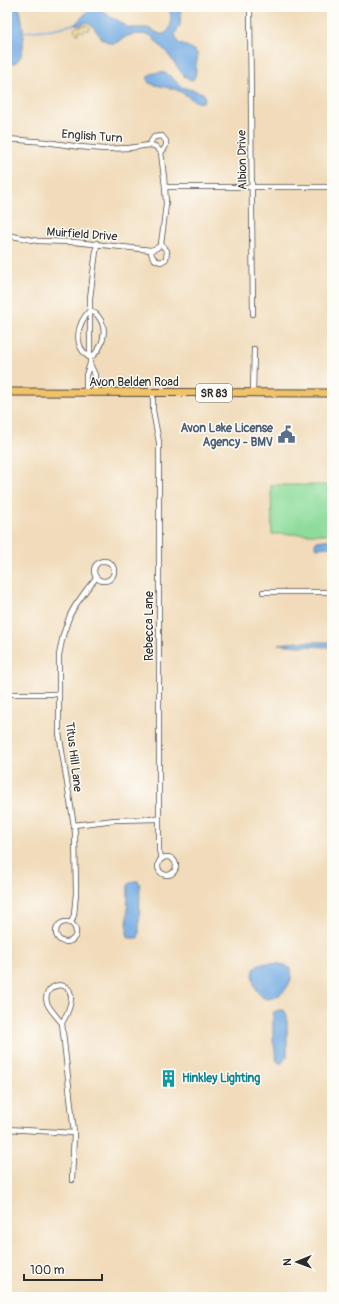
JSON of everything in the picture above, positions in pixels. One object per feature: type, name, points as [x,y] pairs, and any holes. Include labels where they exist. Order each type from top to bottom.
[{"type":"main road","name":"Avon Belden Road","points":[[7,392],[332,393]]},
{"type":"street","name":"Albion Drive","points":[[250,7],[254,314]]},
{"type":"street","name":"English Turn","points":[[7,139],[105,149],[149,145],[154,137],[162,136],[167,145],[161,152]]},
{"type":"street","points":[[149,145],[155,146],[161,152],[166,204],[161,244],[167,251],[168,255],[164,261],[161,262],[155,260],[151,254],[151,250]]},
{"type":"street","points":[[165,187],[332,187]]},
{"type":"street","name":"Muirfield Drive","points":[[7,235],[38,241],[98,243],[151,250],[161,244]]},
{"type":"street","points":[[86,392],[86,374],[90,364],[90,298],[98,243]]},
{"type":"street","points":[[90,310],[98,316],[104,333],[102,345],[97,354],[90,358]]},
{"type":"street","points":[[90,310],[84,316],[78,334],[80,346],[84,353],[90,358]]},
{"type":"street","points":[[253,393],[254,349]]},
{"type":"street","points":[[90,364],[95,375],[95,392]]},
{"type":"street","name":"Rebecca Lane","points":[[153,393],[153,411],[159,442],[159,851],[162,859]]},
{"type":"street","name":"Titus Hill Lane","points":[[105,560],[111,563],[114,570],[109,579],[103,581],[96,578],[94,571],[98,562],[105,560]]},
{"type":"street","name":"Titus Hill Lane","points":[[71,923],[74,915],[76,893],[74,825],[60,744],[59,655],[66,625],[75,606],[86,589],[96,578]]},
{"type":"street","points":[[263,592],[332,592]]},
{"type":"street","points":[[7,694],[59,694]]},
{"type":"street","points":[[74,825],[115,820],[159,819]]},
{"type":"street","name":"Titus Hill Lane","points":[[64,922],[71,923],[76,929],[75,936],[70,941],[61,941],[56,935],[57,928],[64,922]]},
{"type":"street","points":[[62,1023],[51,1010],[47,996],[49,991],[54,986],[59,985],[69,989],[72,994],[70,1007],[62,1023],[74,1133],[72,1180]]},
{"type":"street","points":[[7,1129],[74,1133]]},
{"type":"green space","points":[[271,485],[329,485],[329,534],[272,534]]},
{"type":"sand","points":[[87,25],[90,27],[88,31],[85,29],[84,32],[79,30],[77,34],[74,29],[76,27]]},
{"type":"water","points":[[7,7],[19,7],[24,36],[20,58],[15,63],[7,65]]},
{"type":"water","points":[[169,7],[181,7],[180,25],[175,34],[178,43],[196,52],[198,58],[195,75],[191,80],[184,76],[167,53],[150,35],[131,35],[115,43],[110,43],[102,39],[93,26],[87,22],[80,25],[75,24],[93,8],[103,11],[129,28],[148,28],[160,34],[164,34],[171,26]]},
{"type":"water","points":[[161,72],[169,75],[182,87],[203,93],[205,98],[203,102],[195,101],[175,89],[149,83],[148,78],[150,74]]},
{"type":"water","points":[[332,539],[332,547],[317,548],[315,546],[317,541]]},
{"type":"water","points":[[298,642],[332,642],[332,647],[278,644]]},
{"type":"water","points":[[138,881],[140,885],[139,934],[138,938],[129,938],[127,934],[128,885]]},
{"type":"water","points":[[259,964],[280,964],[291,969],[290,980],[285,990],[272,998],[266,999],[262,997],[256,988],[253,977],[255,967]]},
{"type":"water","points":[[279,1010],[284,1010],[287,1015],[287,1057],[284,1058],[282,1063],[277,1061],[273,1040],[273,1014]]},
{"type":"waterway","points":[[23,32],[53,29],[75,24]]},
{"type":"place","name":"Avon Lake License Agency - BMV","points":[[286,435]]},
{"type":"place","name":"Hinkley Lighting","points":[[169,1078]]}]
